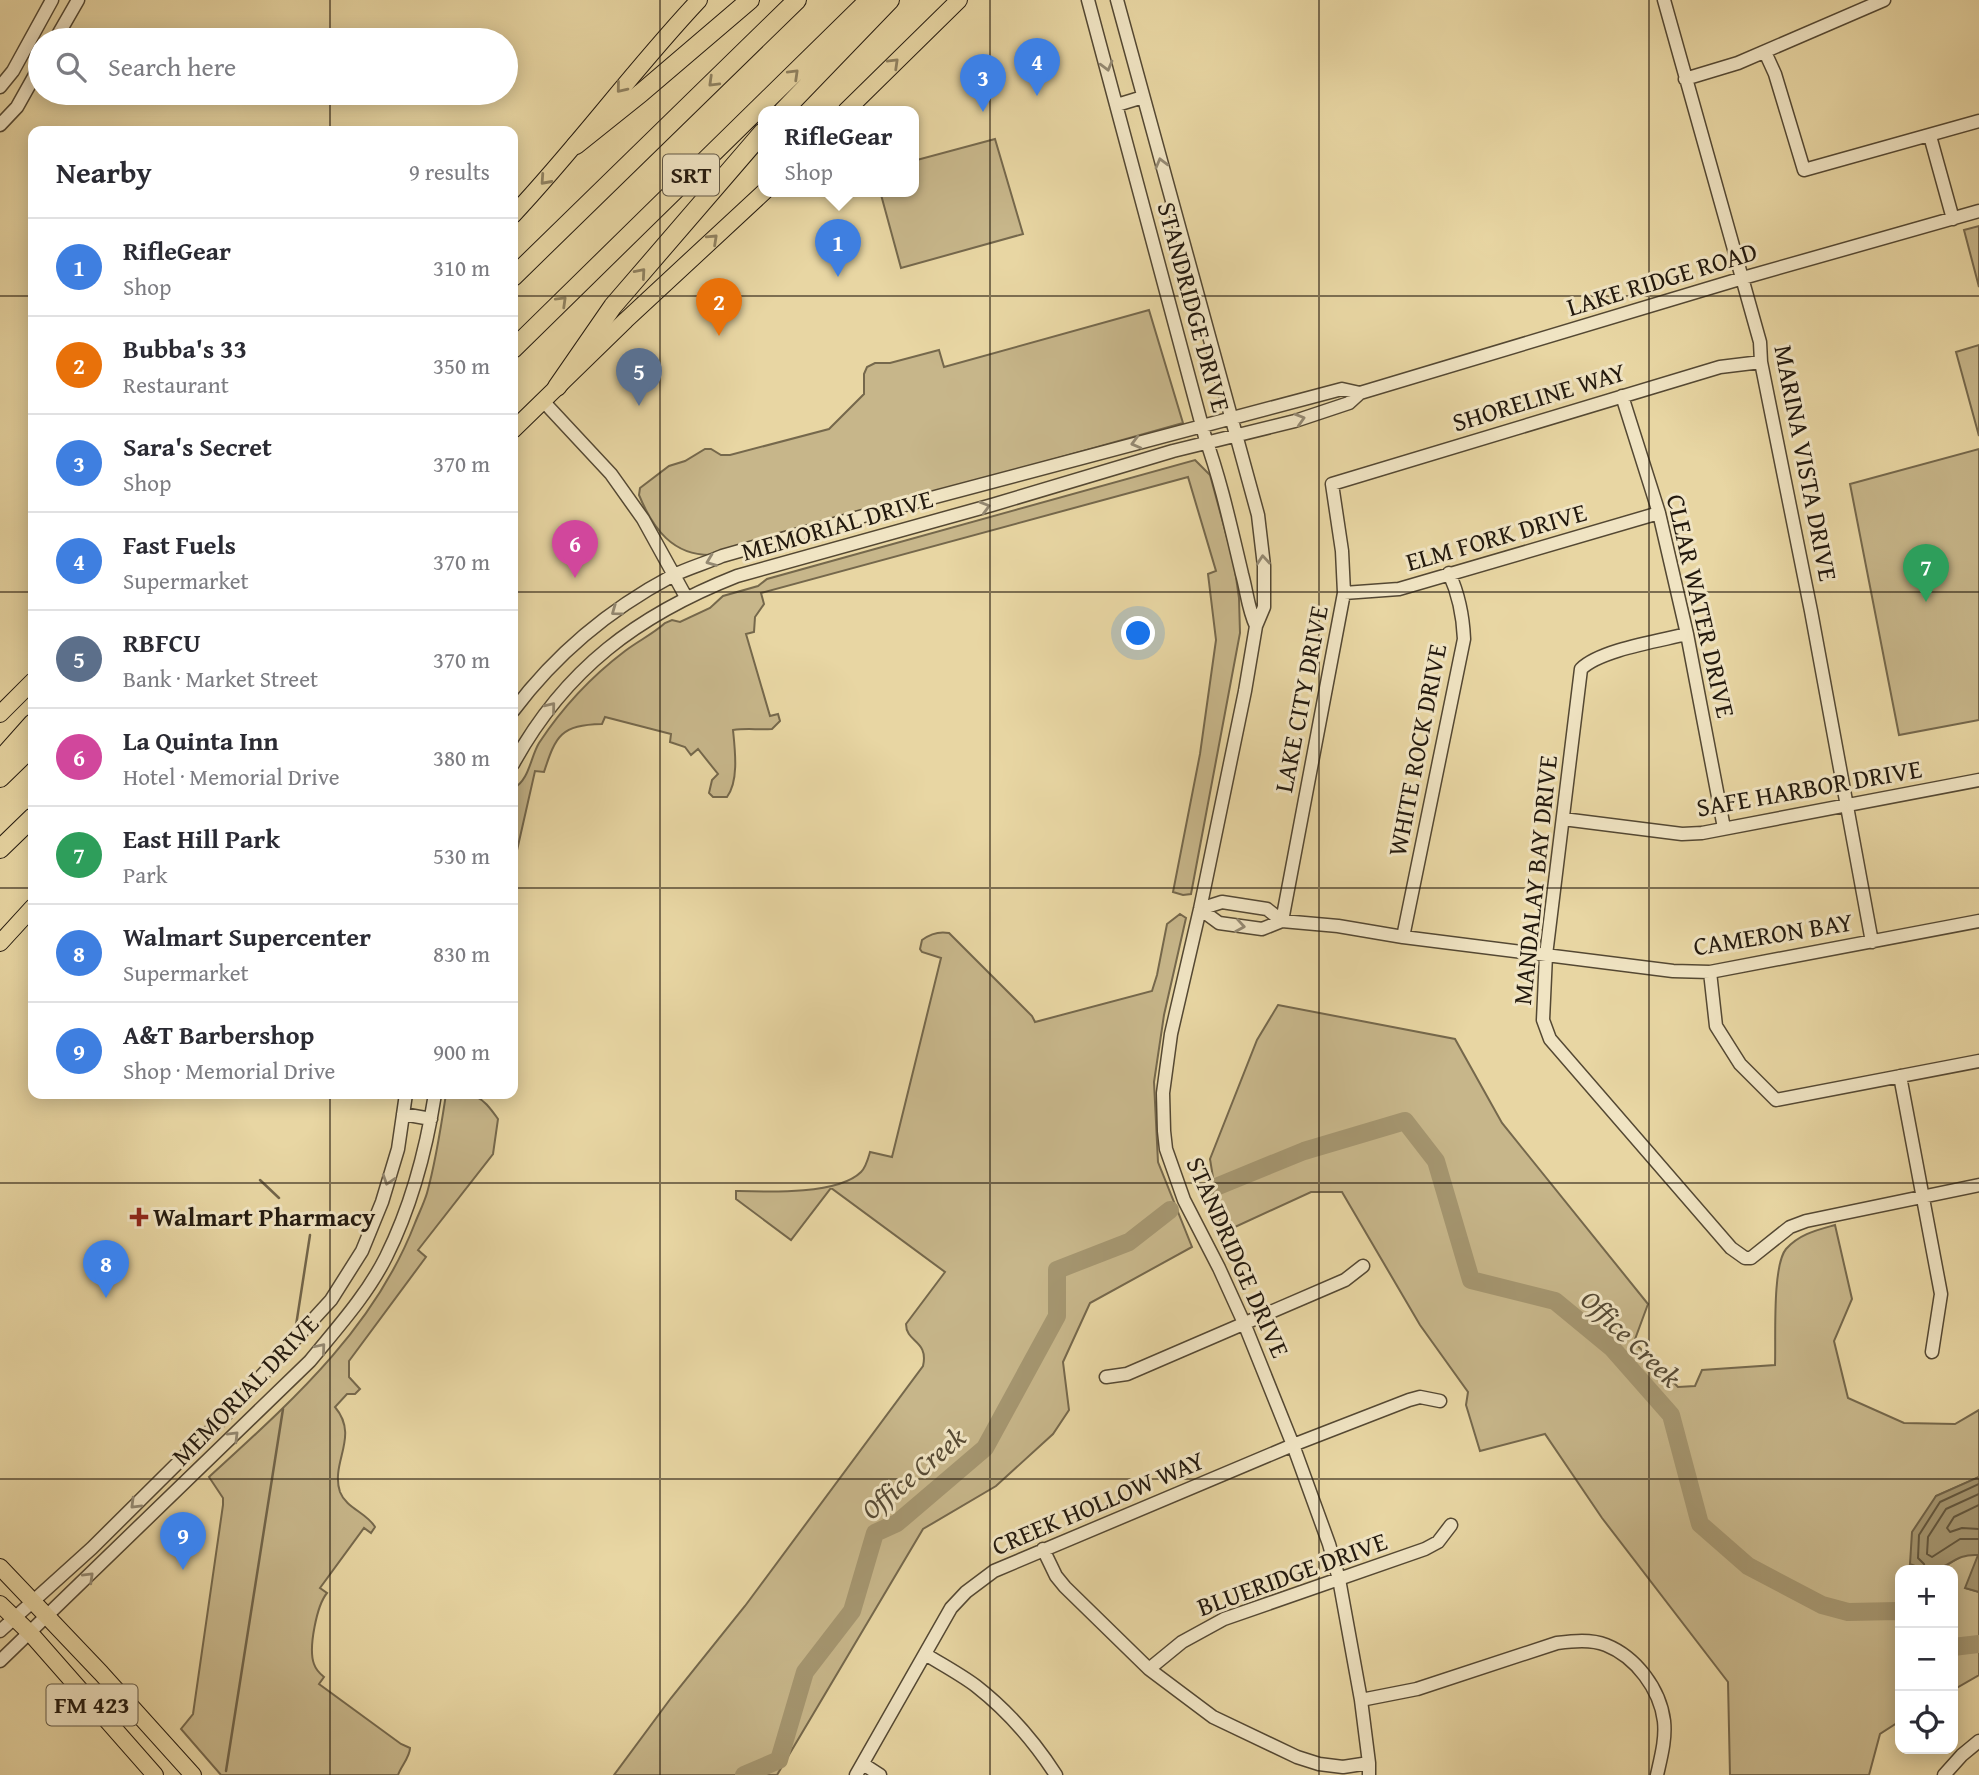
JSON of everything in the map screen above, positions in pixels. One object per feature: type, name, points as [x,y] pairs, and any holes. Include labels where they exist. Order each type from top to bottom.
[{"type":"highway","points":[[576,145],[751,0]]},
{"type":"highway","name":"SRT","points":[[518,272],[797,0]]},
{"type":"highway","name":"SRT","points":[[761,106],[869,0]]},
{"type":"highway","points":[[788,106],[890,0]]},
{"type":"highway","name":"SRT","points":[[518,344],[758,109]]},
{"type":"highway","points":[[557,387],[613,306],[758,138]]},
{"type":"highway","points":[[0,760],[28,729]]},
{"type":"highway","points":[[0,778],[28,751]]},
{"type":"highway","points":[[0,849],[28,822]]},
{"type":"highway","points":[[0,856],[28,836]]},
{"type":"main road","points":[[518,209],[699,0]]},
{"type":"main road","points":[[851,106],[959,0]]},
{"type":"main road","points":[[518,425],[759,197]]},
{"type":"main road","points":[[0,715],[28,686]]},
{"type":"main road","points":[[0,943],[28,912]]},
{"type":"main road","name":"FM 423","points":[[0,1567],[49,1616],[193,1775]]},
{"type":"main road","name":"FM 423","points":[[0,1604],[31,1634],[155,1775]]},
{"type":"street","points":[[37,28],[52,0]]},
{"type":"street","points":[[62,28],[78,0]]},
{"type":"street","name":"STANDRIDGE DRIVE","points":[[1088,0],[1241,569],[1249,613],[1256,626]]},
{"type":"street","name":"STANDRIDGE DRIVE","points":[[1117,0],[1258,515],[1264,566],[1264,607],[1256,626],[1200,909],[1171,1034],[1163,1093],[1164,1130],[1169,1158],[1184,1200],[1244,1323],[1318,1512],[1339,1579],[1361,1700],[1369,1769]]},
{"type":"street","name":"MARINA VISTA DRIVE","points":[[1664,0],[1760,342],[1872,942]]},
{"type":"street","points":[[1685,79],[1738,64],[1884,0]]},
{"type":"street","points":[[0,87],[13,71],[28,44]]},
{"type":"street","points":[[1765,52],[1775,74],[1804,170],[1979,121]]},
{"type":"street","points":[[0,125],[17,107],[28,87]]},
{"type":"street","points":[[1117,105],[1143,97]]},
{"type":"street","points":[[1930,136],[1953,219]]},
{"type":"street","name":"LAKE RIDGE ROAD","points":[[1237,435],[1295,421],[1349,403],[1360,393],[1743,278],[1979,211]]},
{"type":"street","name":"SHORELINE WAY","points":[[1332,485],[1720,367],[1762,362]]},
{"type":"street","name":"LAKE RIDGE ROAD","points":[[1232,418],[1342,389],[1360,393]]},
{"type":"street","name":"CLEAR WATER DRIVE","points":[[1622,396],[1658,513],[1687,635],[1724,828]]},
{"type":"street","points":[[543,401],[611,474],[643,519],[685,597]]},
{"type":"street","name":"MEMORIAL DRIVE","points":[[518,705],[544,673],[586,633],[629,602],[674,575],[722,556],[852,519],[1232,418]]},
{"type":"street","name":"MEMORIAL DRIVE","points":[[518,756],[538,722],[584,669],[612,643],[685,597],[737,576],[1237,435]]},
{"type":"street","name":"LAKE CITY DRIVE","points":[[1282,922],[1344,593],[1342,551],[1332,485]]},
{"type":"street","name":"ELM FORK DRIVE","points":[[1344,593],[1399,589],[1658,513]]},
{"type":"street","name":"WHITE ROCK DRIVE","points":[[1403,937],[1464,639],[1463,618],[1449,573]]},
{"type":"street","name":"MANDALAY BAY DRIVE","points":[[1687,635],[1590,660],[1581,670],[1546,954],[1543,1020],[1550,1039],[1731,1248],[1745,1258],[1751,1258],[1790,1227],[1806,1221],[1922,1195]]},
{"type":"street","name":"SAFE HARBOR DRIVE","points":[[1563,819],[1682,834],[1702,834],[1979,780]]},
{"type":"street","name":"CAMERON BAY","points":[[1200,909],[1222,902],[1267,909],[1282,922]]},
{"type":"street","name":"CAMERON BAY","points":[[1200,909],[1219,923],[1262,929],[1282,922],[1338,926],[1403,937],[1673,971],[1710,972],[1979,921]]},
{"type":"street","points":[[1710,972],[1716,1026],[1740,1064],[1776,1100],[1979,1061]]},
{"type":"street","points":[[1900,1076],[1941,1294],[1932,1352]]},
{"type":"street","name":"MEMORIAL DRIVE","points":[[0,1631],[92,1548],[223,1418],[331,1300],[362,1251],[382,1202],[398,1149],[405,1099]]},
{"type":"street","name":"MEMORIAL DRIVE","points":[[0,1661],[31,1634],[310,1361],[350,1313],[385,1259],[408,1206],[425,1152],[434,1099]]},
{"type":"street","points":[[403,1114],[431,1119]]},
{"type":"street","points":[[1922,1195],[1979,1185]]},
{"type":"street","points":[[1106,1377],[1127,1374],[1345,1280],[1363,1266]]},
{"type":"street","name":"CREEK HOLLOW WAY","points":[[860,1769],[951,1608],[965,1592],[994,1571],[1293,1445],[1409,1400],[1420,1397],[1440,1401]]},
{"type":"street","points":[[179,1461],[194,1475]]},
{"type":"street","name":"BLUERIDGE DRIVE","points":[[1149,1670],[1164,1655],[1203,1629],[1425,1549],[1438,1542],[1451,1525]]},
{"type":"street","points":[[1043,1549],[1056,1576],[1065,1587],[1149,1670],[1213,1717],[1297,1757],[1343,1767],[1369,1769]]},
{"type":"street","points":[[1361,1700],[1417,1689],[1557,1643],[1578,1640],[1606,1645],[1628,1659],[1654,1687],[1665,1722],[1657,1775]]},
{"type":"street","points":[[925,1654],[974,1684],[992,1699],[1017,1724],[1056,1775]]},
{"type":"street","points":[[1944,1775],[1979,1741]]},
{"type":"street","points":[[860,1769],[880,1775]]},
{"type":"shaded area","points":[[995,139],[1023,234],[901,268],[882,197],[919,197],[919,159]]},
{"type":"shaded area","points":[[1979,226],[1979,287],[1964,230]]},
{"type":"shaded area","points":[[1149,310],[1183,423],[712,555],[686,551],[666,538],[651,519],[639,495],[640,488],[669,466],[685,461],[705,449],[711,449],[721,455],[730,455],[829,429],[864,394],[864,374],[867,367],[875,363],[890,363],[939,350],[944,367]]},
{"type":"shaded area","points":[[1979,345],[1979,436],[1956,352]]},
{"type":"shaded area","points":[[1979,449],[1979,720],[1899,735],[1850,484]]},
{"type":"shaded area","points":[[1195,460],[1210,475],[1234,563],[1240,633],[1191,894],[1173,892],[1200,754],[1216,640],[1208,574],[1216,571],[1188,477],[761,593],[764,604],[755,617],[754,632],[746,634],[770,716],[778,714],[780,721],[772,729],[733,730],[735,774],[727,797],[713,797],[709,793],[712,780],[718,774],[698,749],[691,755],[685,747],[670,742],[671,734],[605,717],[602,724],[577,727],[562,734],[552,749],[544,772],[535,771],[518,846],[518,786],[539,743],[589,682],[625,651],[665,623],[672,620],[680,622],[710,608],[723,596],[758,586],[767,579]]},
{"type":"shaded area","points":[[1180,914],[1186,918],[1164,1015],[1154,1082],[1158,1162],[1192,1247],[1090,1303],[1063,1362],[1069,1410],[1053,1434],[996,1486],[923,1529],[777,1775],[614,1775],[671,1698],[745,1606],[923,1366],[923,1351],[910,1335],[906,1324],[945,1272],[831,1188],[791,1240],[736,1199],[736,1191],[802,1190],[836,1185],[861,1172],[870,1152],[892,1157],[941,958],[922,952],[920,949],[925,938],[938,933],[949,933],[1035,1022],[1152,991],[1167,924]]},
{"type":"shaded area","points":[[1278,1005],[1455,1039],[1502,1123],[1648,1304],[1634,1342],[1678,1387],[1695,1386],[1702,1370],[1775,1365],[1777,1287],[1782,1258],[1786,1249],[1797,1240],[1809,1233],[1835,1225],[1852,1299],[1834,1341],[1848,1398],[1904,1423],[1955,1424],[1979,1410],[1979,1477],[1936,1496],[1910,1564],[1912,1565],[1895,1565],[1895,1724],[1880,1734],[1869,1775],[1730,1775],[1728,1682],[1602,1518],[1545,1434],[1480,1451],[1466,1405],[1468,1392],[1420,1325],[1342,1192],[1311,1192],[1222,1233],[1210,1159],[1257,1040]]},
{"type":"shaded area","points":[[445,1099],[482,1100],[498,1119],[493,1154],[418,1250],[426,1257],[349,1361],[349,1377],[360,1389],[355,1394],[347,1394],[335,1407],[345,1429],[338,1481],[343,1498],[375,1527],[371,1533],[364,1528],[320,1588],[327,1593],[317,1617],[312,1648],[315,1666],[324,1677],[319,1684],[410,1748],[409,1755],[398,1775],[221,1775],[181,1729],[193,1714],[223,1505],[223,1498],[209,1477],[300,1391],[354,1330],[398,1261],[426,1197]]},
{"type":"shaded area","points":[[1965,1554],[1979,1555],[1966,1588],[1979,1592],[1979,1675],[1958,1687],[1958,1565],[1947,1565]]},
{"type":"water","points":[[1979,1477],[1979,1592],[1965,1588],[1978,1555],[1959,1558],[1946,1565],[1910,1564],[1912,1532],[1936,1496]]},
{"type":"waterway","name":"Office Creek","points":[[1211,1189],[1304,1151],[1405,1121],[1436,1161],[1471,1280],[1555,1301],[1612,1348],[1671,1415],[1700,1524],[1748,1566],[1822,1605],[1848,1612],[1895,1611]]},
{"type":"waterway","points":[[260,1180],[279,1198]]},
{"type":"waterway","name":"Office Creek","points":[[744,1775],[779,1760],[805,1672],[852,1611],[875,1533],[897,1523],[985,1448],[1057,1316],[1057,1270],[1129,1242],[1170,1210]]},
{"type":"waterway","points":[[295,1332],[310,1235]]},
{"type":"waterway","points":[[226,1771],[283,1409]]},
{"type":"waterway","name":"Office Creek","points":[[1958,1646],[1979,1644]]},
{"type":"place","name":"Fast Fuels","points":[[1037,96]]},
{"type":"place","name":"Sara's Secret","points":[[983,112]]},
{"type":"place","name":"RifleGear","points":[[838,277]]},
{"type":"place","name":"Bubba's 33","points":[[719,336]]},
{"type":"place","name":"RBFCU","points":[[639,406]]},
{"type":"place","name":"La Quinta Inn","points":[[575,578]]},
{"type":"place","name":"East Hill Park","points":[[1926,602]]},
{"type":"place","name":"Walmart Pharmacy","points":[[139,1217]]},
{"type":"place","name":"Walmart Supercenter","points":[[106,1298]]},
{"type":"place","name":"A&T Barbershop","points":[[183,1570]]}]
